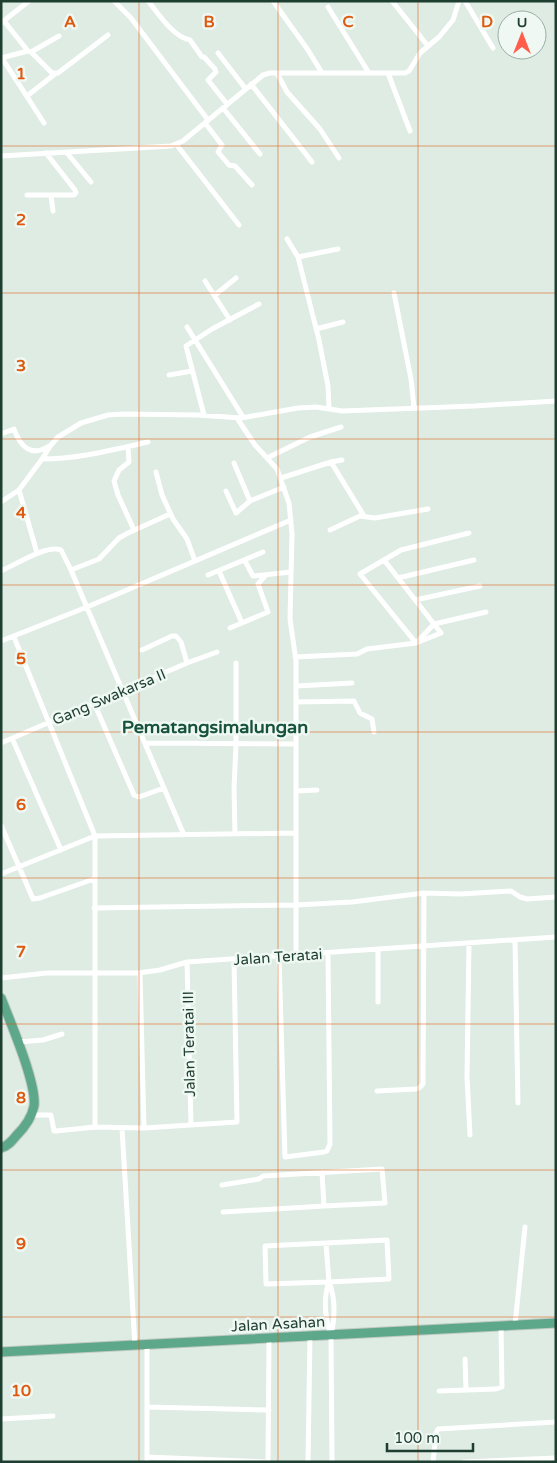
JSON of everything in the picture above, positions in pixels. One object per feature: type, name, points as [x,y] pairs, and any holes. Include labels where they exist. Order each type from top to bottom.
[{"type":"main road","points":[[1,998],[17,1042],[34,1100],[31,1115],[21,1132],[6,1147],[1,1148]]},
{"type":"main road","name":"Jalan Asahan","points":[[1,1352],[556,1323]]},
{"type":"street","points":[[29,1],[3,22],[55,74]]},
{"type":"street","points":[[114,1],[131,18],[206,121],[222,145],[218,152],[252,186]]},
{"type":"street","points":[[148,1],[175,32],[190,40],[202,57],[215,69],[216,72],[208,80],[260,154]]},
{"type":"street","points":[[273,1],[322,73]]},
{"type":"street","points":[[392,1],[428,46]]},
{"type":"street","points":[[1,156],[162,148],[176,144],[183,141],[263,75],[277,73],[406,74],[420,53],[439,37],[452,20],[459,1]]},
{"type":"street","points":[[465,1],[493,48]]},
{"type":"street","points":[[328,7],[369,73]]},
{"type":"street","points":[[27,96],[55,74],[63,71],[108,35]]},
{"type":"street","points":[[44,123],[1,58],[30,51],[58,36]]},
{"type":"street","points":[[218,53],[245,88]]},
{"type":"street","points":[[277,73],[287,92],[320,129],[339,158]]},
{"type":"street","points":[[388,74],[410,131]]},
{"type":"street","points":[[251,84],[312,162]]},
{"type":"street","points":[[176,144],[240,225]]},
{"type":"street","points":[[67,152],[91,182]]},
{"type":"street","points":[[27,195],[51,196],[74,194],[76,191],[46,154]]},
{"type":"street","points":[[51,196],[53,211]]},
{"type":"street","points":[[287,239],[298,257],[316,329],[326,374],[329,408]]},
{"type":"street","points":[[298,257],[338,249]]},
{"type":"street","points":[[215,295],[236,278]]},
{"type":"street","points":[[206,280],[230,320]]},
{"type":"street","points":[[394,293],[411,378],[414,408]]},
{"type":"street","points":[[204,416],[186,346],[259,304]]},
{"type":"street","points":[[316,329],[343,322]]},
{"type":"street","points":[[187,327],[255,445],[277,469],[289,502],[291,520],[290,619],[295,657],[296,686],[296,956]]},
{"type":"street","points":[[168,375],[192,371]]},
{"type":"street","points":[[1,502],[19,490],[58,437],[81,423],[108,416],[124,414],[240,418],[298,408],[329,408],[342,411],[556,401]]},
{"type":"street","points":[[267,458],[310,437],[341,427]]},
{"type":"street","points":[[1,434],[14,429],[21,444],[26,448],[38,451],[51,445]]},
{"type":"street","points":[[42,459],[63,459],[92,455],[148,442]]},
{"type":"street","points":[[128,447],[129,462],[119,470],[114,481],[134,530]]},
{"type":"street","points":[[281,478],[342,460]]},
{"type":"street","points":[[331,462],[364,516]]},
{"type":"street","points":[[234,464],[250,501]]},
{"type":"street","points":[[156,472],[162,495],[170,514],[187,539],[195,561]]},
{"type":"street","points":[[226,491],[236,513],[250,501],[284,487]]},
{"type":"street","points":[[19,490],[37,554]]},
{"type":"street","points":[[330,530],[356,517],[375,518],[428,508]]},
{"type":"street","points":[[71,570],[99,559],[119,538],[170,514]]},
{"type":"street","points":[[1,641],[87,607],[291,520]]},
{"type":"street","points":[[416,643],[360,574],[401,550],[469,533]]},
{"type":"street","points":[[1,571],[37,554],[58,548],[61,550],[184,835]]},
{"type":"street","points":[[208,576],[263,552]]},
{"type":"street","points":[[295,657],[357,654],[367,649],[416,643],[441,634],[384,560]]},
{"type":"street","points":[[398,578],[474,560]]},
{"type":"street","points":[[245,561],[253,576],[291,572]]},
{"type":"street","points":[[219,571],[242,623]]},
{"type":"street","points":[[230,628],[268,612],[258,584],[265,576]]},
{"type":"street","points":[[415,600],[480,586]]},
{"type":"street","points":[[416,643],[434,624],[486,612]]},
{"type":"street","points":[[142,650],[176,636],[181,642],[188,663]]},
{"type":"street","points":[[14,637],[95,836],[96,1127]]},
{"type":"street","name":"Gang Swakarsa II","points":[[1,742],[217,652]]},
{"type":"street","points":[[235,834],[236,663]]},
{"type":"street","points":[[296,686],[352,683]]},
{"type":"street","points":[[296,702],[353,701],[360,713],[370,717],[374,732]]},
{"type":"street","points":[[94,703],[134,795],[139,796],[164,788]]},
{"type":"street","points":[[12,738],[61,850]]},
{"type":"street","points":[[145,743],[296,744]]},
{"type":"street","points":[[296,791],[317,790]]},
{"type":"street","points":[[1,824],[34,899],[94,879]]},
{"type":"street","points":[[1,874],[95,836],[296,833]]},
{"type":"street","points":[[94,908],[296,905],[352,902],[424,893],[460,894],[511,891],[527,899],[556,897]]},
{"type":"street","points":[[376,1091],[416,1089],[423,1084],[424,893]]},
{"type":"street","name":"Jalan Teratai","points":[[1,978],[47,973],[140,973],[187,962],[556,937]]},
{"type":"street","points":[[515,940],[518,1103]]},
{"type":"street","points":[[469,943],[467,1077],[470,1135]]},
{"type":"street","points":[[378,950],[378,1002]]},
{"type":"street","points":[[279,957],[285,1157],[324,1152],[327,1151],[330,1144],[328,953]]},
{"type":"street","points":[[31,1115],[51,1115],[54,1130],[96,1127],[144,1128],[237,1122],[234,960]]},
{"type":"street","name":"Jalan Teratai III","points":[[187,962],[191,1125]]},
{"type":"street","points":[[140,973],[144,1128]]},
{"type":"street","points":[[17,1042],[43,1040],[62,1034]]},
{"type":"street","points":[[122,1128],[135,1346]]},
{"type":"street","points":[[222,1185],[259,1179],[262,1176],[382,1169],[385,1204],[224,1212]]},
{"type":"street","points":[[322,1172],[324,1206]]},
{"type":"street","points":[[516,1325],[524,1227]]},
{"type":"street","points":[[387,1240],[390,1279],[329,1282],[266,1284],[265,1246],[387,1240]]},
{"type":"street","points":[[326,1244],[329,1282],[326,1292],[326,1320],[332,1335],[332,1462]]},
{"type":"street","points":[[439,1391],[496,1389],[502,1387],[501,1326]]},
{"type":"street","points":[[308,1462],[310,1336]]},
{"type":"street","points":[[147,1345],[147,1459],[267,1462],[269,1338]]},
{"type":"street","points":[[465,1358],[466,1390]]},
{"type":"street","points":[[148,1407],[268,1410]]},
{"type":"street","points":[[1,1419],[53,1416]]},
{"type":"street","points":[[433,1462],[438,1429],[556,1422]]},
{"type":"street","points":[[464,1462],[556,1458]]},
{"type":"district","name":"Pematangsimalungan","points":[[215,727]]}]
